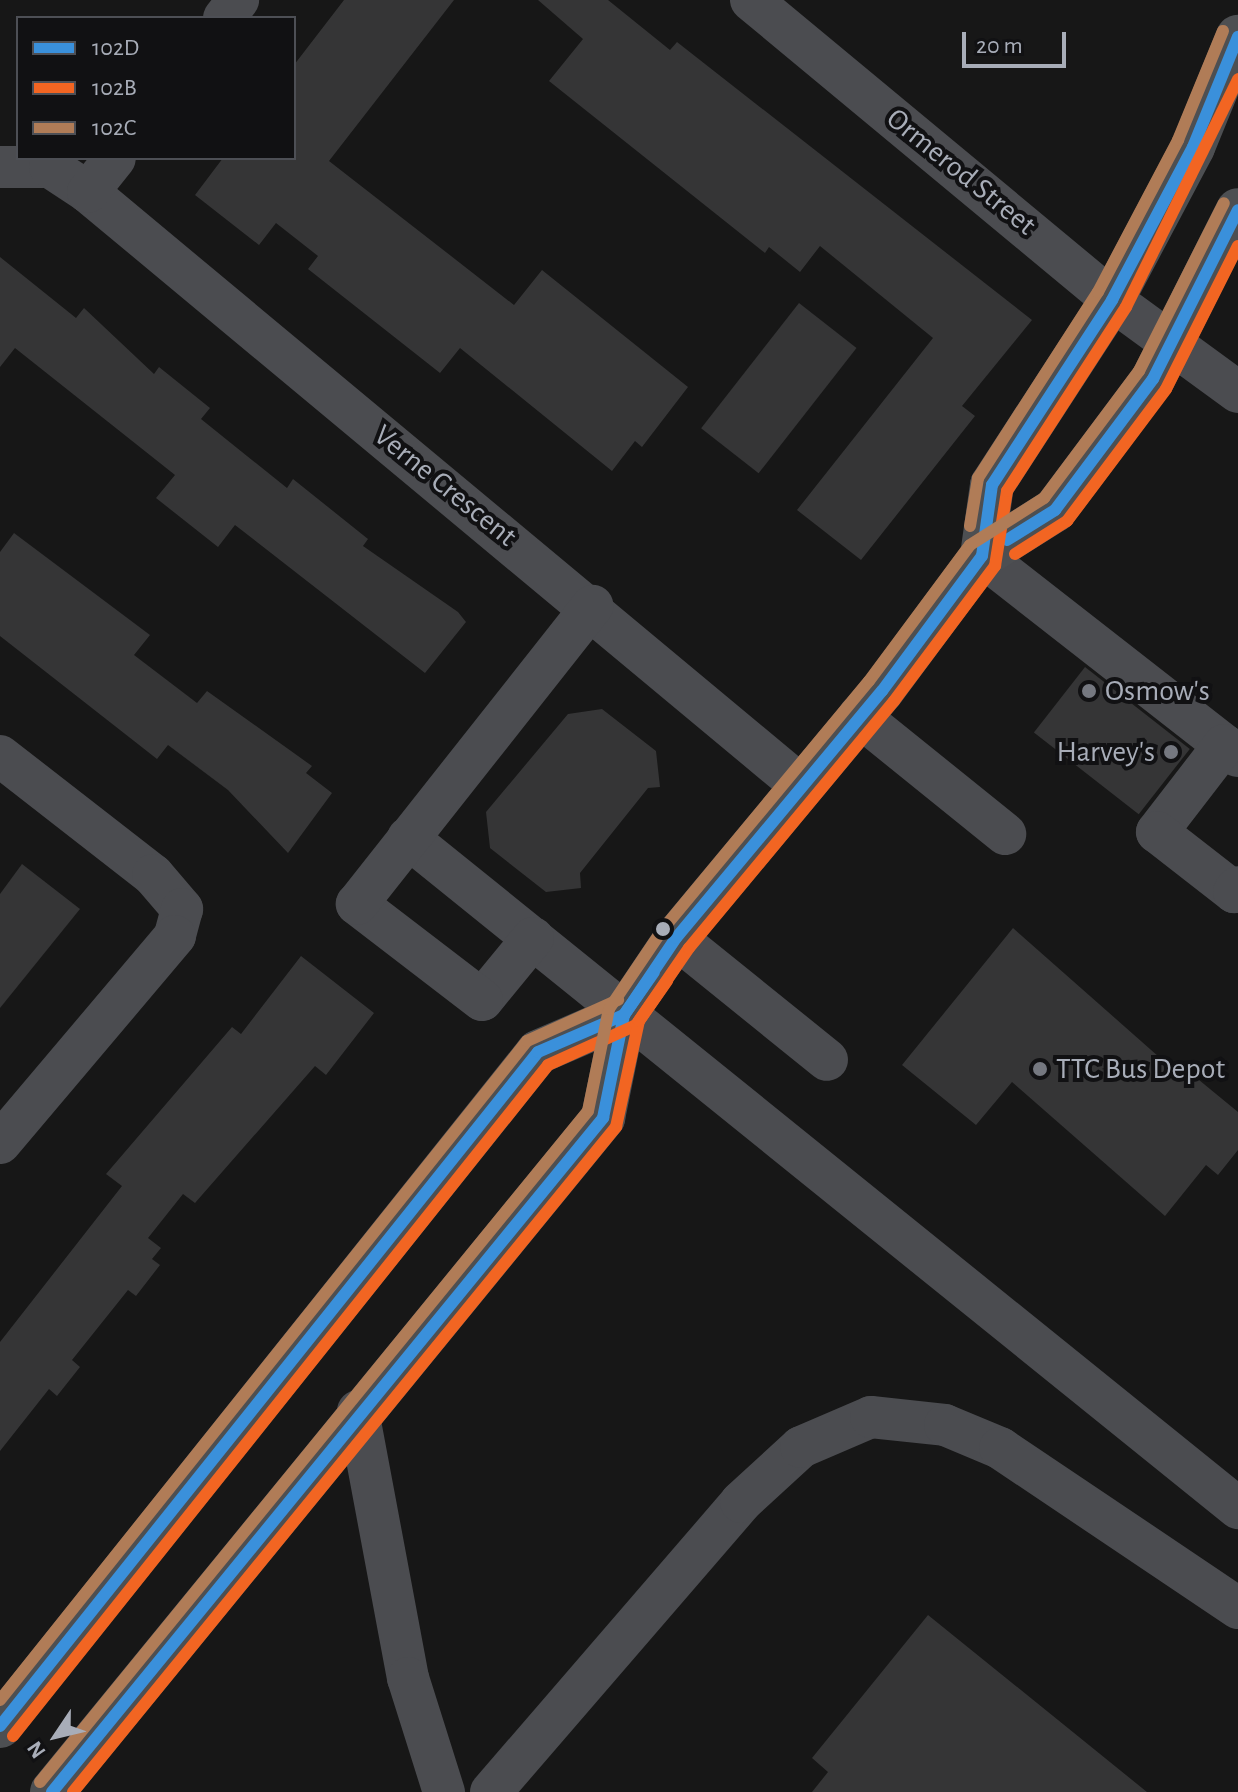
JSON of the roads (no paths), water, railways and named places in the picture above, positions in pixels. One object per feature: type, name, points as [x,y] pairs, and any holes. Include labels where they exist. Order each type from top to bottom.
[{"type":"main road","points":[[982,556],[992,485],[1112,300],[1193,147],[1238,37]]},
{"type":"main road","points":[[52,1792],[358,1411],[603,1118],[624,1015],[676,938],[799,784],[859,716],[982,556],[1055,510],[1171,343],[1238,210]]},
{"type":"main road","points":[[0,1726],[538,1052],[624,1015]]},
{"type":"street","points":[[226,16],[238,0]]},
{"type":"street","name":"Ormerod Street","points":[[751,0],[1112,300],[1238,392]]},
{"type":"street","points":[[88,192],[113,160]]},
{"type":"street","name":"Verne Crescent","points":[[0,167],[50,167],[88,192],[592,606],[799,784]]},
{"type":"street","points":[[982,556],[1231,751],[1157,832],[1234,892],[1238,887]]},
{"type":"street","points":[[533,938],[482,1000],[357,904],[592,606]]},
{"type":"street","points":[[859,716],[1005,834]]},
{"type":"street","points":[[0,756],[153,875],[182,909],[175,936],[0,1143]]},
{"type":"street","points":[[408,838],[1238,1508]]},
{"type":"street","points":[[676,938],[827,1060]]},
{"type":"street","points":[[358,1411],[408,1678],[444,1792]]},
{"type":"street","points":[[491,1792],[741,1502],[801,1447],[871,1417],[945,1425],[1000,1448],[1238,1608]]},
{"type":"place","name":"Osmow's","points":[[1089,691]]},
{"type":"place","name":"Harvey's","points":[[1171,752]]},
{"type":"place","name":"TTC Bus Depot","points":[[1040,1069]]}]
